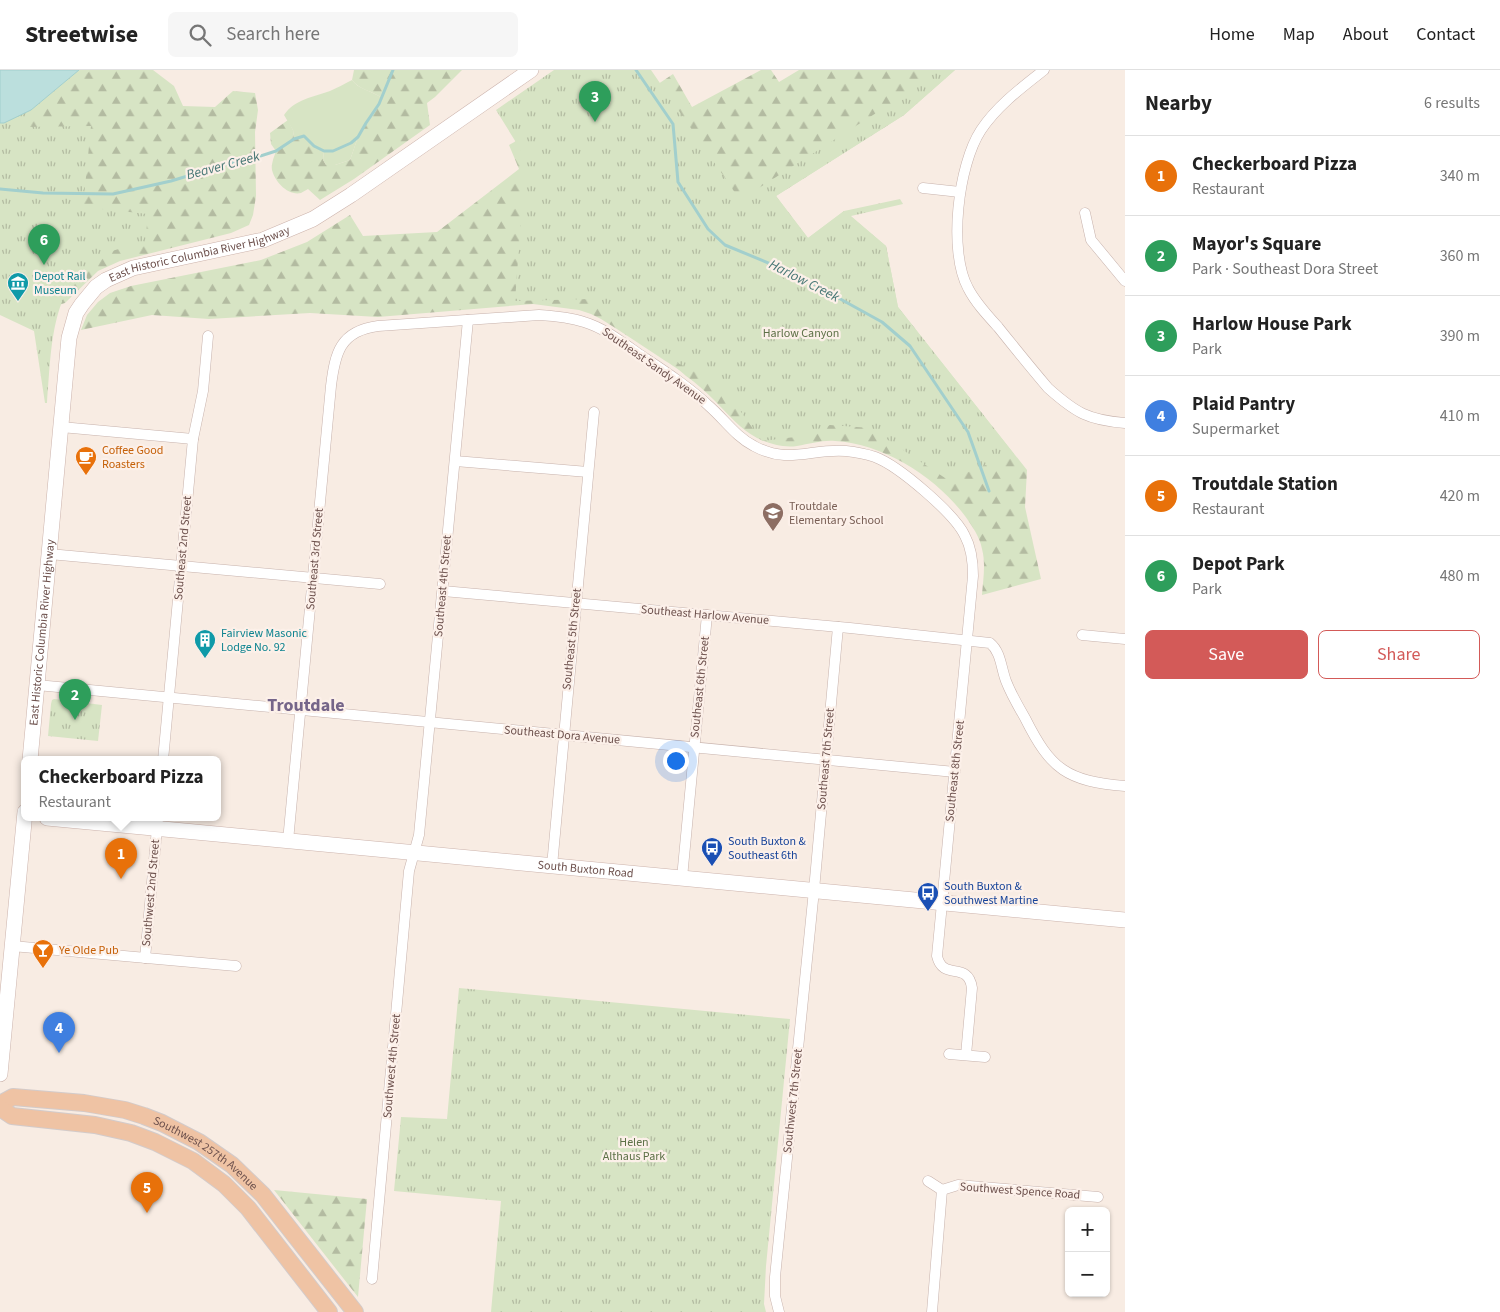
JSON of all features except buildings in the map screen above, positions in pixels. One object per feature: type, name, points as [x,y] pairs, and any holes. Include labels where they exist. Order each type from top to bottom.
[{"type":"main road","name":"East Historic Columbia River Highway","points":[[30,756],[71,328],[76,313],[82,304],[96,287],[116,274],[133,268],[263,240],[314,219],[359,190],[531,70]]},
{"type":"main road","points":[[0,1074],[24,821]]},
{"type":"main road","name":"South Buxton Road","points":[[113,821],[158,823],[288,841],[1125,920]]},
{"type":"main road","name":"Southwest 257th Avenue","points":[[0,1104],[13,1097],[105,1106],[144,1116],[180,1131],[199,1142],[232,1165],[263,1195],[355,1312]]},
{"type":"main road","name":"Southwest 257th Avenue","points":[[0,1108],[12,1116],[95,1125],[131,1133],[155,1142],[193,1161],[224,1184],[248,1208],[329,1312]]},
{"type":"street","points":[[1044,70],[992,116],[980,132],[972,149],[960,192],[957,235],[958,256],[962,274],[968,289],[978,304],[1048,388],[1082,414],[1094,419],[1125,423]]},
{"type":"street","points":[[922,188],[960,192]]},
{"type":"street","points":[[1085,213],[1091,240],[1125,281]]},
{"type":"street","name":"Southeast Sandy Avenue","points":[[346,340],[353,333],[369,327],[540,316],[563,317],[585,322],[612,336],[683,384],[708,405],[741,438],[754,446],[772,453],[788,456],[828,451],[847,451],[876,457],[891,465],[941,506],[965,535],[972,554],[973,569],[967,640]]},
{"type":"street","name":"Southeast 4th Street","points":[[414,852],[419,835],[468,320]]},
{"type":"street","name":"Southeast 2nd Street","points":[[163,756],[193,439],[203,391],[208,336]]},
{"type":"street","name":"Southeast 3rd Street","points":[[288,841],[332,374],[338,353],[346,340]]},
{"type":"street","name":"Southeast 5th Street","points":[[552,866],[594,412]]},
{"type":"street","points":[[61,427],[193,439]]},
{"type":"street","points":[[455,461],[588,472]]},
{"type":"street","points":[[49,554],[380,584]]},
{"type":"street","name":"Southeast Harlow Avenue","points":[[442,591],[967,640]]},
{"type":"street","name":"Southeast 6th Street","points":[[682,878],[707,615]]},
{"type":"street","name":"Southeast 7th Street","points":[[814,890],[838,627]]},
{"type":"street","points":[[1082,635],[1125,639]]},
{"type":"street","points":[[967,640],[990,643],[995,647],[1006,682],[1038,744],[1058,766],[1074,776],[1087,781],[1125,786]]},
{"type":"street","name":"Southeast 8th Street","points":[[966,1055],[971,982],[969,976],[946,969],[938,962],[937,956],[967,640]]},
{"type":"street","name":"Southeast Dora Avenue","points":[[36,685],[955,772]]},
{"type":"street","name":"Southwest 2nd Street","points":[[145,958],[158,823]]},
{"type":"street","name":"Southwest 4th Street","points":[[372,1279],[408,880],[414,852]]},
{"type":"street","name":"Southwest 7th Street","points":[[779,1312],[775,1296],[775,1277],[814,890]]},
{"type":"street","points":[[12,946],[236,966]]},
{"type":"street","points":[[949,1054],[985,1057]]},
{"type":"street","points":[[928,1181],[942,1190],[932,1312]]},
{"type":"street","name":"Southwest Spence Road","points":[[942,1190],[958,1185],[1098,1197]]},
{"type":"green space","points":[[79,70],[153,70],[174,86],[183,106],[215,107],[233,91],[255,93],[258,110],[255,132],[256,196],[253,215],[249,225],[231,233],[120,261],[98,271],[65,303],[59,305],[0,123],[31,110]]},
{"type":"green space","points":[[79,70],[91,70],[51,104],[11,127],[91,126],[83,207],[148,214],[145,244],[112,251],[91,262],[76,277],[65,295],[58,315],[50,359],[47,403],[45,403],[34,331],[0,315],[0,123],[4,123],[31,110]]},
{"type":"green space","points":[[354,70],[462,70],[427,103],[430,125],[354,179],[320,200],[308,189],[301,193],[287,190],[276,179],[272,170],[276,151],[271,144],[270,133],[288,120],[293,130],[294,138],[304,136],[314,146],[324,151],[323,160],[326,165],[335,165],[350,160],[358,137],[382,98],[362,88],[352,80]]},
{"type":"green space","name":"Harlow Canyon","points":[[554,70],[651,70],[740,200],[898,99],[931,70],[955,70],[904,115],[776,196],[808,238],[844,211],[900,199],[903,204],[851,216],[886,246],[898,307],[1014,454],[948,480],[870,428],[830,425],[795,437],[762,441],[731,398],[709,379],[664,356],[590,299],[515,301],[523,192],[522,152],[496,110]]},
{"type":"green space","points":[[761,70],[771,70],[779,82],[799,70],[955,70],[904,115],[776,196],[808,238],[844,211],[886,246],[898,307],[1027,470],[1025,507],[1041,579],[982,595],[984,560],[978,536],[953,502],[924,476],[890,456],[872,448],[853,443],[830,441],[797,446],[782,446],[757,438],[740,426],[705,391],[676,368],[601,319],[579,310],[533,304],[378,317],[310,313],[209,319],[152,315],[81,330],[87,315],[98,302],[110,293],[131,286],[261,260],[307,242],[350,215],[363,236],[437,232],[519,169],[509,145],[541,127],[630,103],[673,74],[692,107]]},
{"type":"green space","points":[[352,80],[358,86],[382,98],[358,137],[350,160],[335,165],[326,165],[323,160],[324,151],[314,146],[304,136],[294,139],[293,130],[284,115],[299,102],[330,91]]},
{"type":"green space","points":[[54,699],[102,705],[98,741],[48,736],[51,704]]},
{"type":"green space","name":"Helen Althaus Park","points":[[459,988],[790,1019],[766,1266],[764,1304],[766,1312],[491,1312],[501,1201],[394,1191],[401,1117],[447,1119]]},
{"type":"green space","points":[[274,1190],[367,1199],[358,1297],[285,1204]]},
{"type":"water","points":[[0,70],[79,70],[31,110],[4,123],[0,123]]},
{"type":"waterway","name":"Beaver Creek","points":[[0,189],[43,193],[113,194],[171,181],[254,158],[276,151],[294,139],[304,136],[314,146],[324,151],[333,151],[351,143],[358,137],[379,104],[393,70]]},
{"type":"waterway","name":"Harlow Creek","points":[[636,70],[673,124],[678,182],[708,229],[725,245],[795,274],[882,322],[910,346],[968,432],[989,491]]},
{"type":"place","name":"Harlow House Park","points":[[595,122]]},
{"type":"place","name":"Depot Park","points":[[44,265]]},
{"type":"place","name":"Depot Rail Museum","points":[[18,302]]},
{"type":"place","name":"Coffee Good Roasters","points":[[86,476]]},
{"type":"place","name":"Troutdale Elementary School","points":[[773,532]]},
{"type":"place","name":"Fairview Masonic Lodge No. 92","points":[[205,659]]},
{"type":"place","name":"Mayor's Square","points":[[75,720]]},
{"type":"place","name":"South Buxton & Southeast 6th","points":[[712,867]]},
{"type":"place","name":"Checkerboard Pizza","points":[[121,879]]},
{"type":"place","name":"South Buxton & Southwest Martine","points":[[928,912]]},
{"type":"place","name":"Ye Olde Pub","points":[[43,969]]},
{"type":"place","name":"Plaid Pantry","points":[[59,1053]]},
{"type":"place","name":"Troutdale Station","points":[[147,1213]]},
{"type":"district","name":"Troutdale","points":[[306,705]]}]
